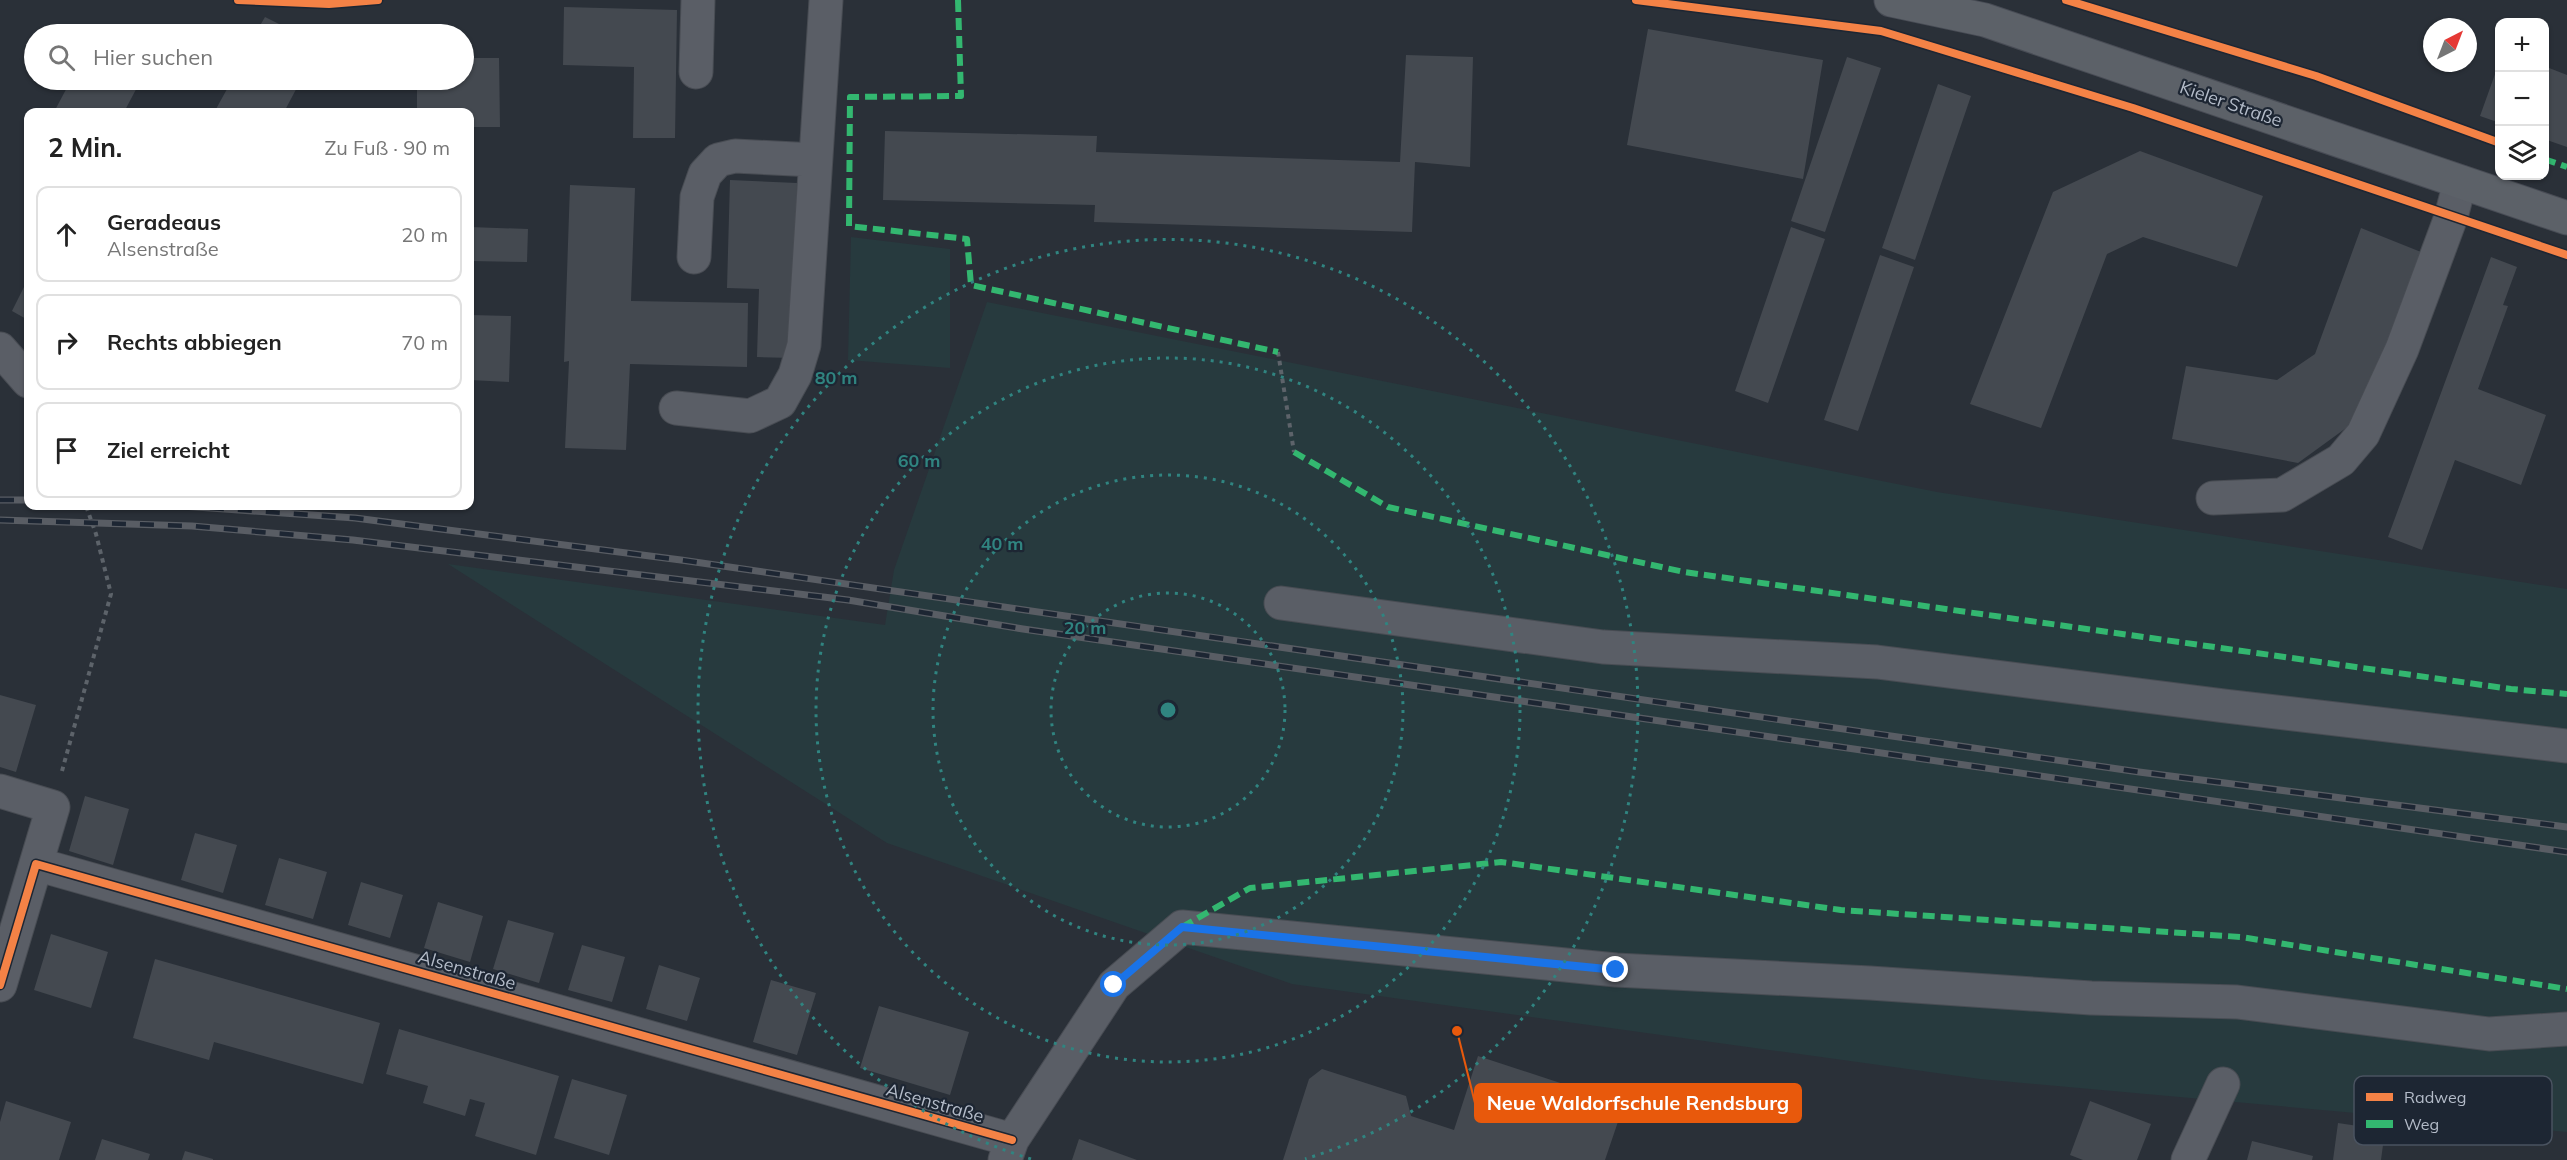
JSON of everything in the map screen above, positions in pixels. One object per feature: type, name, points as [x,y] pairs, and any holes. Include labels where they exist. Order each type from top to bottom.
[{"type":"main road","name":"Kieler Straße","points":[[1891,0],[1985,20],[2567,218]]},
{"type":"street","points":[[696,72],[698,0]]},
{"type":"street","points":[[676,408],[750,416],[780,402],[795,375],[804,345],[826,0]]},
{"type":"street","points":[[694,257],[697,197],[705,174],[718,160],[735,156],[814,160]]},
{"type":"street","points":[[2212,498],[2282,495],[2341,460],[2363,434],[2402,349],[2451,217],[2460,182]]},
{"type":"street","points":[[0,349],[24,376]]},
{"type":"street","points":[[1281,603],[1603,647],[1877,662],[2567,746]]},
{"type":"street","points":[[0,791],[53,807],[36,864],[9,918],[0,985]]},
{"type":"street","name":"Alsenstraße","points":[[36,864],[1008,1150],[1114,985],[1182,927],[1616,970],[1870,983],[2091,998],[2237,1002],[2489,1034],[2567,1029]]},
{"type":"street","points":[[2188,1160],[2223,1084]]},
{"type":"path","points":[[1278,352],[1294,452]]},
{"type":"path","points":[[53,807],[111,594],[87,510]]},
{"type":"green space","points":[[851,237],[950,249],[950,368],[848,360]]},
{"type":"green space","points":[[987,302],[1937,492],[2567,589],[2567,1132],[2552,1131],[2552,1076],[2354,1076],[2354,1113],[1980,1079],[1292,984],[887,843],[448,564],[885,625],[894,570]]},
{"type":"building","points":[[564,7],[677,10],[675,138],[633,138],[634,67],[563,65]]},
{"type":"building","points":[[265,17],[279,24],[261,24]]},
{"type":"building","points":[[1648,29],[1823,60],[1803,179],[1627,145]]},
{"type":"building","points":[[1406,55],[1473,57],[1470,167],[1415,162],[1412,232],[1094,222],[1095,205],[883,200],[885,131],[1097,136],[1096,152],[1400,162]]},
{"type":"building","points":[[1847,57],[1881,68],[1825,232],[1791,221]]},
{"type":"building","points":[[474,58],[499,58],[500,127],[474,127],[474,108],[417,108],[417,90],[474,90]]},
{"type":"building","points":[[2549,68],[2567,75],[2567,147],[2549,141]]},
{"type":"building","points":[[2495,74],[2495,121],[2480,116]]},
{"type":"building","points":[[1938,84],[1971,96],[1915,260],[1882,248]]},
{"type":"building","points":[[66,90],[136,90],[126,108],[56,108]]},
{"type":"building","points":[[226,90],[296,90],[286,108],[217,108]]},
{"type":"building","points":[[2140,151],[2263,196],[2237,267],[2143,237],[2107,254],[2041,428],[1970,404],[2053,192]]},
{"type":"building","points":[[730,180],[797,183],[793,358],[757,357],[759,289],[727,288]]},
{"type":"building","points":[[570,185],[635,188],[631,301],[748,303],[747,367],[630,364],[626,450],[565,448],[569,361],[564,362]]},
{"type":"building","points":[[474,227],[528,229],[527,262],[474,261]]},
{"type":"building","points":[[1791,227],[1825,239],[1768,403],[1735,391]]},
{"type":"building","points":[[2361,228],[2431,256],[2375,407],[2298,463],[2172,439],[2186,366],[2277,380],[2315,354]]},
{"type":"building","points":[[1880,255],[1914,267],[1858,431],[1824,420]]},
{"type":"building","points":[[2491,257],[2517,267],[2503,305],[2508,306],[2478,389],[2546,415],[2521,485],[2455,460],[2422,550],[2388,537]]},
{"type":"building","points":[[24,287],[24,318],[12,311]]},
{"type":"building","points":[[474,315],[511,316],[509,382],[474,380]]},
{"type":"building","points":[[0,695],[36,705],[16,772],[0,767]]},
{"type":"building","points":[[85,796],[129,809],[113,865],[69,851]]},
{"type":"building","points":[[195,833],[237,845],[223,893],[181,880]]},
{"type":"building","points":[[279,858],[327,872],[313,919],[265,905]]},
{"type":"building","points":[[361,882],[403,895],[390,938],[348,925]]},
{"type":"building","points":[[438,902],[483,916],[470,962],[424,948]]},
{"type":"building","points":[[508,920],[554,933],[539,983],[493,969]]},
{"type":"building","points":[[51,934],[108,952],[91,1008],[34,990]]},
{"type":"building","points":[[582,945],[625,957],[612,1002],[568,990]]},
{"type":"building","points":[[155,959],[380,1023],[363,1084],[214,1042],[209,1060],[133,1038]]},
{"type":"building","points":[[659,965],[700,978],[687,1021],[646,1009]]},
{"type":"building","points":[[771,980],[816,993],[797,1055],[753,1042]]},
{"type":"building","points":[[879,1006],[969,1032],[950,1095],[860,1068]]},
{"type":"building","points":[[399,1029],[559,1076],[536,1155],[475,1136],[485,1103],[470,1099],[465,1116],[423,1103],[428,1086],[386,1074]]},
{"type":"building","points":[[1478,1056],[1624,1104],[1605,1160],[1283,1160],[1309,1079],[1322,1069],[1406,1096],[1411,1116],[1454,1130]]},
{"type":"building","points":[[572,1079],[627,1095],[609,1155],[554,1138]]},
{"type":"building","points":[[6,1101],[71,1122],[59,1160],[0,1160],[0,1122]]},
{"type":"building","points":[[2090,1101],[2151,1124],[2137,1160],[2083,1160],[2070,1155]]},
{"type":"building","points":[[2338,1123],[2354,1125],[2354,1145],[2383,1145],[2381,1160],[2333,1160]]},
{"type":"building","points":[[102,1139],[150,1154],[148,1160],[95,1160]]},
{"type":"building","points":[[1079,1139],[1137,1160],[1072,1160]]},
{"type":"building","points":[[2252,1141],[2313,1156],[2312,1160],[2247,1160]]},
{"type":"building","points":[[185,1151],[213,1159],[213,1160],[182,1160]]},
{"type":"railway","points":[[0,500],[24,500]]},
{"type":"railway","points":[[240,510],[355,518],[681,560],[2139,772],[2567,827]]},
{"type":"railway","points":[[0,520],[192,526],[353,540],[848,600],[1023,629],[2567,852]]},
{"type":"marked path","points":[[958,0],[961,96],[850,97],[849,226],[967,239],[971,285],[1278,352]]},
{"type":"marked path","points":[[2549,161],[2567,167]]},
{"type":"marked path","points":[[1294,452],[1388,507],[1684,572],[2511,689],[2567,694]]},
{"type":"marked path","points":[[1182,927],[1250,888],[1501,862],[1841,910],[2241,937],[2567,989]]},
{"type":"cycle path","points":[[238,0],[329,4],[378,0]]},
{"type":"cycle path","points":[[1636,0],[1881,31],[2133,108],[2567,255]]},
{"type":"cycle path","points":[[2066,0],[2316,76],[2495,141]]},
{"type":"cycle path","points":[[0,985],[36,864],[1012,1140]]},
{"type":"place","name":"Neue Waldorfschule Rendsburg","points":[[1457,1031]]},
{"type":"route","points":[[1114,985],[1182,927],[1616,970]]}]
